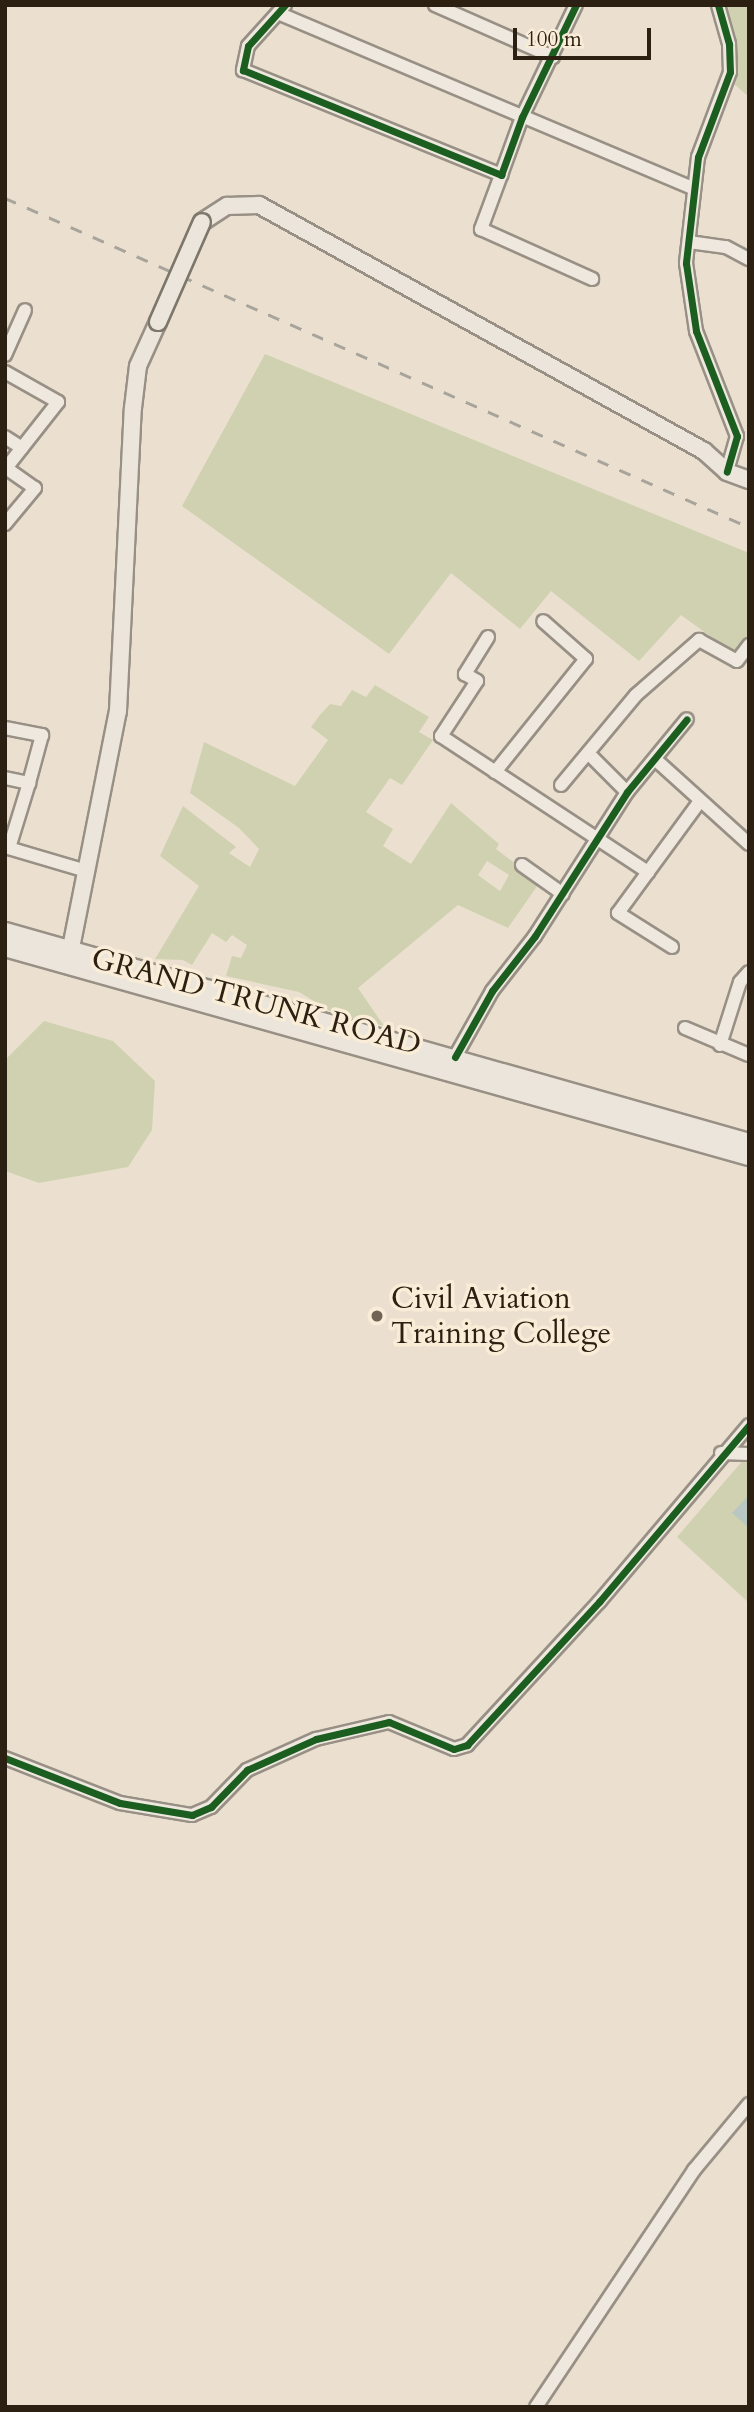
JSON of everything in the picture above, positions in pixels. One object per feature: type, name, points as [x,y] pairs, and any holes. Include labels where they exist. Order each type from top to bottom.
[{"type":"highway","name":"GRAND TRUNK ROAD","points":[[5,932],[69,958],[749,1156]]},
{"type":"highway","name":"GRAND TRUNK ROAD","points":[[5,947],[69,958],[455,1057],[749,1143]]},
{"type":"main road","points":[[69,958],[118,711],[138,366],[202,222],[227,206],[259,205],[704,451],[727,472],[749,480]]},
{"type":"street","points":[[436,5],[553,57]]},
{"type":"street","points":[[576,5],[522,117],[481,229],[592,279]]},
{"type":"street","points":[[718,5],[729,44],[730,72],[705,133],[692,188],[686,263],[696,331],[737,436],[727,472]]},
{"type":"street","points":[[501,175],[243,70],[248,47],[282,9],[522,117],[692,188]]},
{"type":"street","points":[[689,242],[726,247],[749,259]]},
{"type":"street","points":[[5,355],[25,310]]},
{"type":"street","points":[[5,372],[58,402],[6,468],[35,488],[5,524]]},
{"type":"street","points":[[5,437],[22,449]]},
{"type":"street","points":[[495,772],[586,659],[543,621]]},
{"type":"street","points":[[488,637],[465,674],[477,681],[440,736],[648,872]]},
{"type":"street","points":[[561,785],[636,695],[699,640],[737,661],[749,645]]},
{"type":"street","points":[[455,1057],[492,991],[564,894],[626,792],[656,760],[687,719]]},
{"type":"street","points":[[5,728],[42,734],[7,848],[86,871]]},
{"type":"street","points":[[588,753],[626,792]]},
{"type":"street","points":[[656,760],[749,844]]},
{"type":"street","points":[[5,778],[29,783]]},
{"type":"street","points":[[672,947],[618,913],[700,801]]},
{"type":"street","points":[[522,865],[564,894]]},
{"type":"street","points":[[720,1045],[740,982],[749,972]]},
{"type":"street","points":[[685,1028],[749,1055]]},
{"type":"street","points":[[5,1758],[120,1802],[192,1815],[211,1807],[247,1770],[316,1740],[389,1723],[454,1749],[467,1745],[658,1534],[721,1453],[749,1426]]},
{"type":"street","points":[[721,1453],[749,1454]]},
{"type":"street","points":[[536,2407],[694,2170],[749,2105]]},
{"type":"green space","points":[[723,5],[749,5],[749,97],[733,83],[736,41]]},
{"type":"green space","points":[[265,354],[749,553],[749,640],[739,657],[681,615],[639,661],[551,591],[520,629],[451,573],[389,654],[182,506]]},
{"type":"green space","points":[[375,685],[429,717],[419,732],[433,740],[402,785],[390,778],[366,812],[393,829],[383,846],[411,864],[451,803],[499,844],[496,849],[540,882],[508,928],[458,905],[358,988],[384,1026],[335,1014],[299,992],[226,976],[232,956],[241,958],[247,945],[232,935],[226,942],[212,933],[192,965],[183,960],[155,959],[199,886],[160,856],[183,806],[236,847],[229,853],[250,867],[259,849],[239,828],[190,793],[204,742],[295,786],[328,740],[311,727],[320,715],[330,704],[341,706],[352,690],[366,697]],"holes":[[[487,861],[509,875],[500,891],[478,875]]]},
{"type":"green space","points":[[44,1021],[113,1041],[155,1081],[152,1130],[128,1167],[39,1183],[5,1171],[5,1060]]},
{"type":"green space","points":[[744,1459],[749,1459],[749,1603],[677,1537]]},
{"type":"shaded area","points":[[749,1495],[749,1528],[732,1513]]},
{"type":"railway","points":[[5,198],[749,527]]},
{"type":"cycle path","points":[[285,5],[248,46],[243,70],[501,175],[522,117],[576,5]]},
{"type":"cycle path","points":[[718,5],[729,44],[730,72],[698,157],[686,263],[696,331],[737,436],[727,472]]},
{"type":"cycle path","points":[[455,1057],[492,991],[535,936],[627,792],[687,719]]},
{"type":"cycle path","points":[[5,1758],[120,1803],[192,1815],[211,1807],[247,1770],[316,1739],[389,1722],[454,1749],[467,1745],[599,1602],[749,1425]]},
{"type":"place","name":"Civil Aviation Training College","points":[[377,1316]]}]
